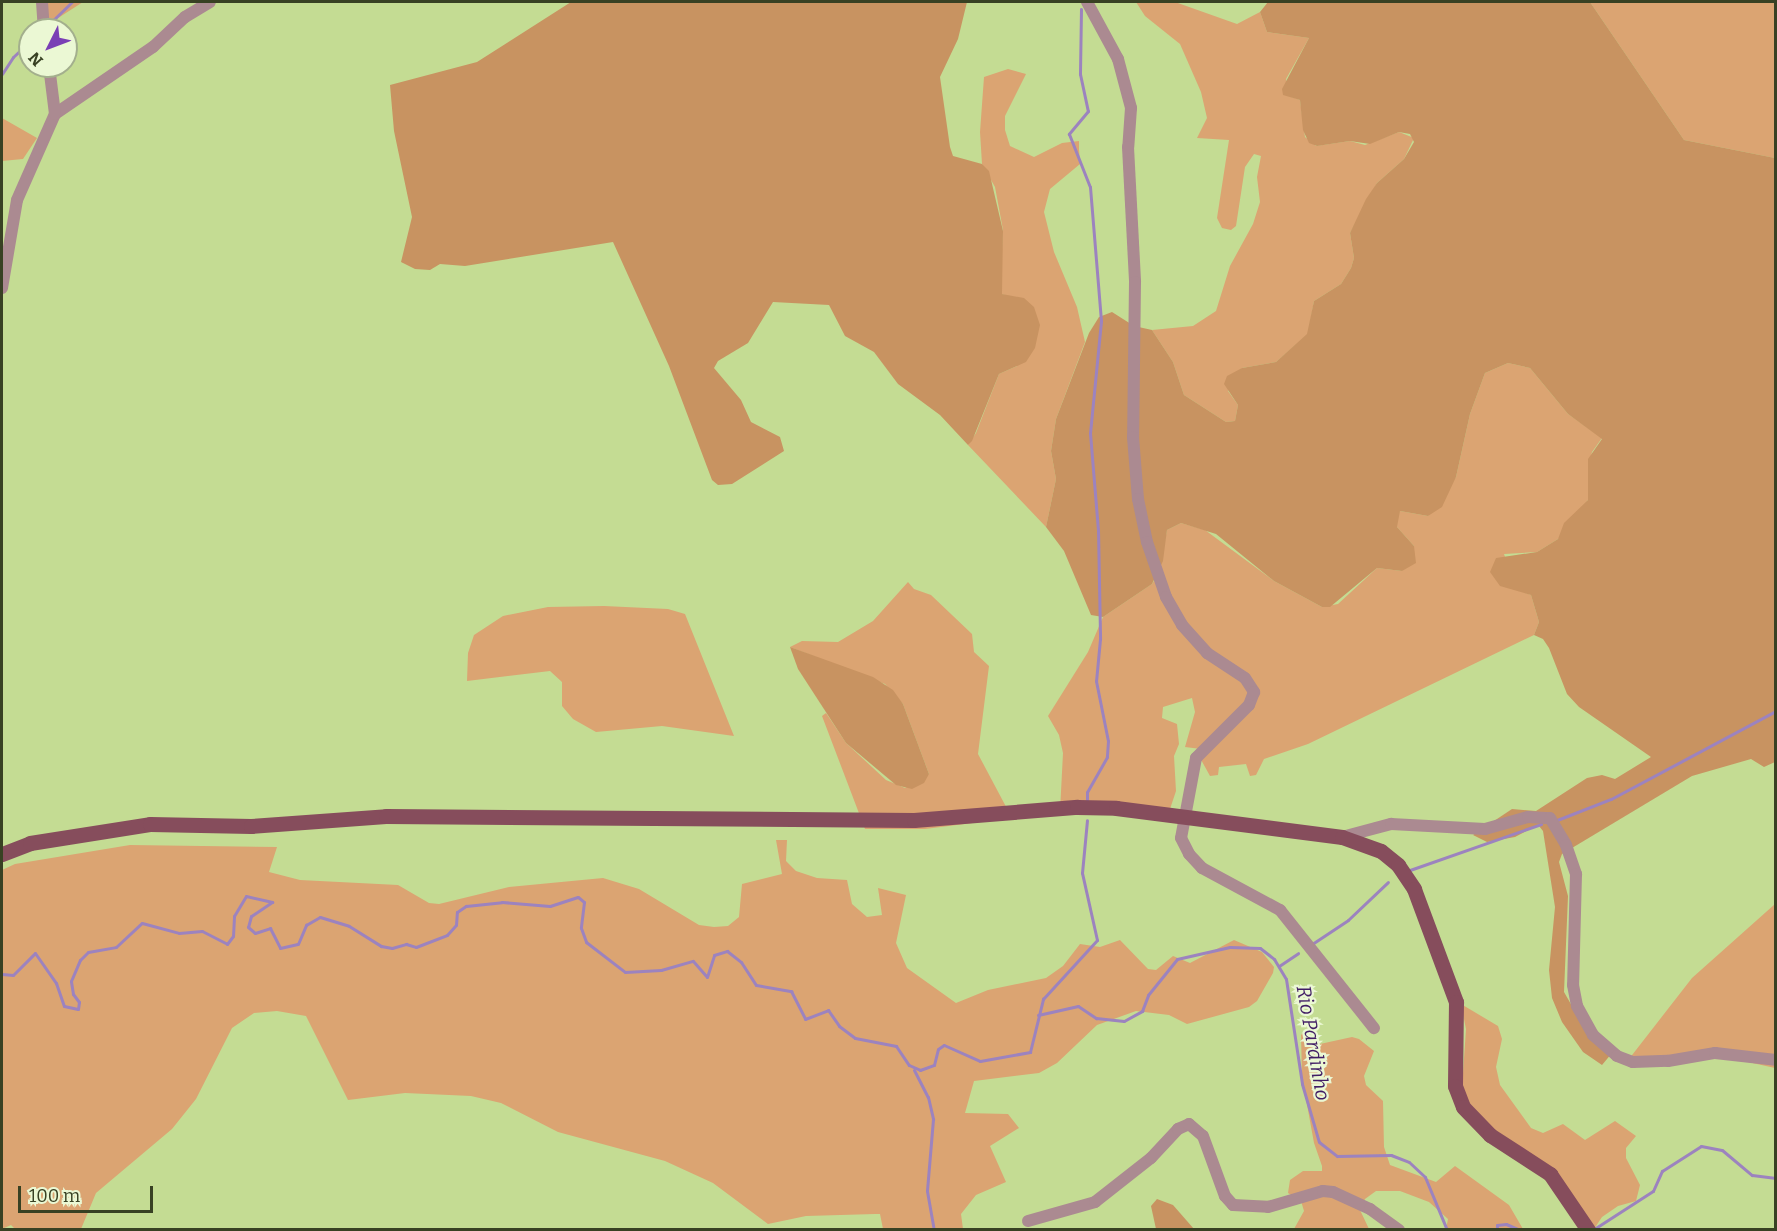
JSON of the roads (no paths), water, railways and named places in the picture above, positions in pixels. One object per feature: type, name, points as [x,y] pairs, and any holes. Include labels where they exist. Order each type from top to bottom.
[{"type":"main road","points":[[2,854],[30,843],[150,824],[251,826],[386,816],[914,820],[1077,807],[1116,808],[1342,837],[1381,851],[1398,865],[1414,889],[1456,1002],[1455,1086],[1463,1107],[1490,1135],[1550,1174],[1588,1230]]},
{"type":"street","points":[[42,2],[43,18]]},
{"type":"street","points":[[55,114],[153,48],[185,17],[210,2]]},
{"type":"street","points":[[1087,2],[1118,59],[1131,108],[1128,147],[1135,282],[1133,437],[1138,499],[1147,542],[1166,597],[1182,625],[1207,652],[1245,678],[1254,692],[1249,705],[1196,758],[1181,838],[1196,862],[1275,905],[1374,1028]]},
{"type":"street","points":[[2,288],[9,230],[17,200],[55,114],[50,78]]},
{"type":"street","points":[[1342,837],[1390,824],[1478,830],[1528,817],[1550,818],[1566,845],[1576,874],[1573,985],[1577,1006],[1593,1035],[1617,1056],[1633,1062],[1715,1053],[1776,1060]]},
{"type":"street","points":[[1028,1221],[1095,1202],[1151,1158],[1178,1129],[1189,1124],[1203,1136],[1225,1196],[1233,1205],[1268,1207],[1323,1191],[1333,1192],[1370,1209],[1399,1230]]},
{"type":"waterway","points":[[55,18],[72,2]]},
{"type":"waterway","points":[[1081,9],[1080,74],[1088,111],[1069,134],[1090,187],[1101,321],[1090,433],[1098,530],[1100,639],[1096,681],[1108,741],[1107,757],[1087,792],[1087,803]]},
{"type":"waterway","points":[[2,74],[18,52]]},
{"type":"waterway","points":[[1557,820],[1611,799],[1776,711]]},
{"type":"waterway","name":"Rio Pardinho","points":[[2,974],[13,975],[35,953],[56,983],[64,1006],[78,1009],[79,1002],[73,994],[71,981],[80,960],[88,952],[116,947],[142,923],[179,933],[202,931],[227,944],[233,936],[234,916],[246,896],[272,902],[251,916],[248,927],[255,933],[270,928],[280,948],[298,944],[306,925],[320,917],[349,926],[381,946],[392,948],[406,944],[416,947],[447,935],[456,925],[457,912],[466,906],[502,902],[550,906],[578,897],[584,902],[581,928],[586,942],[625,972],[661,970],[693,961],[707,977],[714,955],[727,951],[741,962],[756,985],[791,991],[805,1019],[828,1010],[839,1026],[855,1038],[896,1046],[909,1065],[920,1070],[934,1065],[938,1049],[944,1045],[980,1061],[1030,1052],[1043,999],[1097,940],[1082,873],[1087,820]]},
{"type":"waterway","points":[[1407,871],[1541,824]]},
{"type":"waterway","points":[[1312,944],[1348,920],[1388,882]]},
{"type":"waterway","name":"Rio Pardinho","points":[[1038,1015],[1078,1006],[1096,1018],[1124,1021],[1142,1011],[1148,995],[1177,959],[1230,947],[1260,948],[1274,959],[1286,979],[1302,1084],[1319,1142],[1337,1156],[1391,1155],[1409,1162],[1425,1177],[1447,1230]]},
{"type":"waterway","points":[[1279,966],[1298,953]]},
{"type":"waterway","points":[[914,1070],[928,1097],[933,1119],[927,1191],[934,1230]]},
{"type":"waterway","points":[[1594,1229],[1653,1191],[1662,1171],[1701,1146],[1722,1150],[1752,1175],[1776,1178]]},
{"type":"waterway","points":[[1497,1230],[1497,1225],[1506,1224],[1520,1230]]}]
